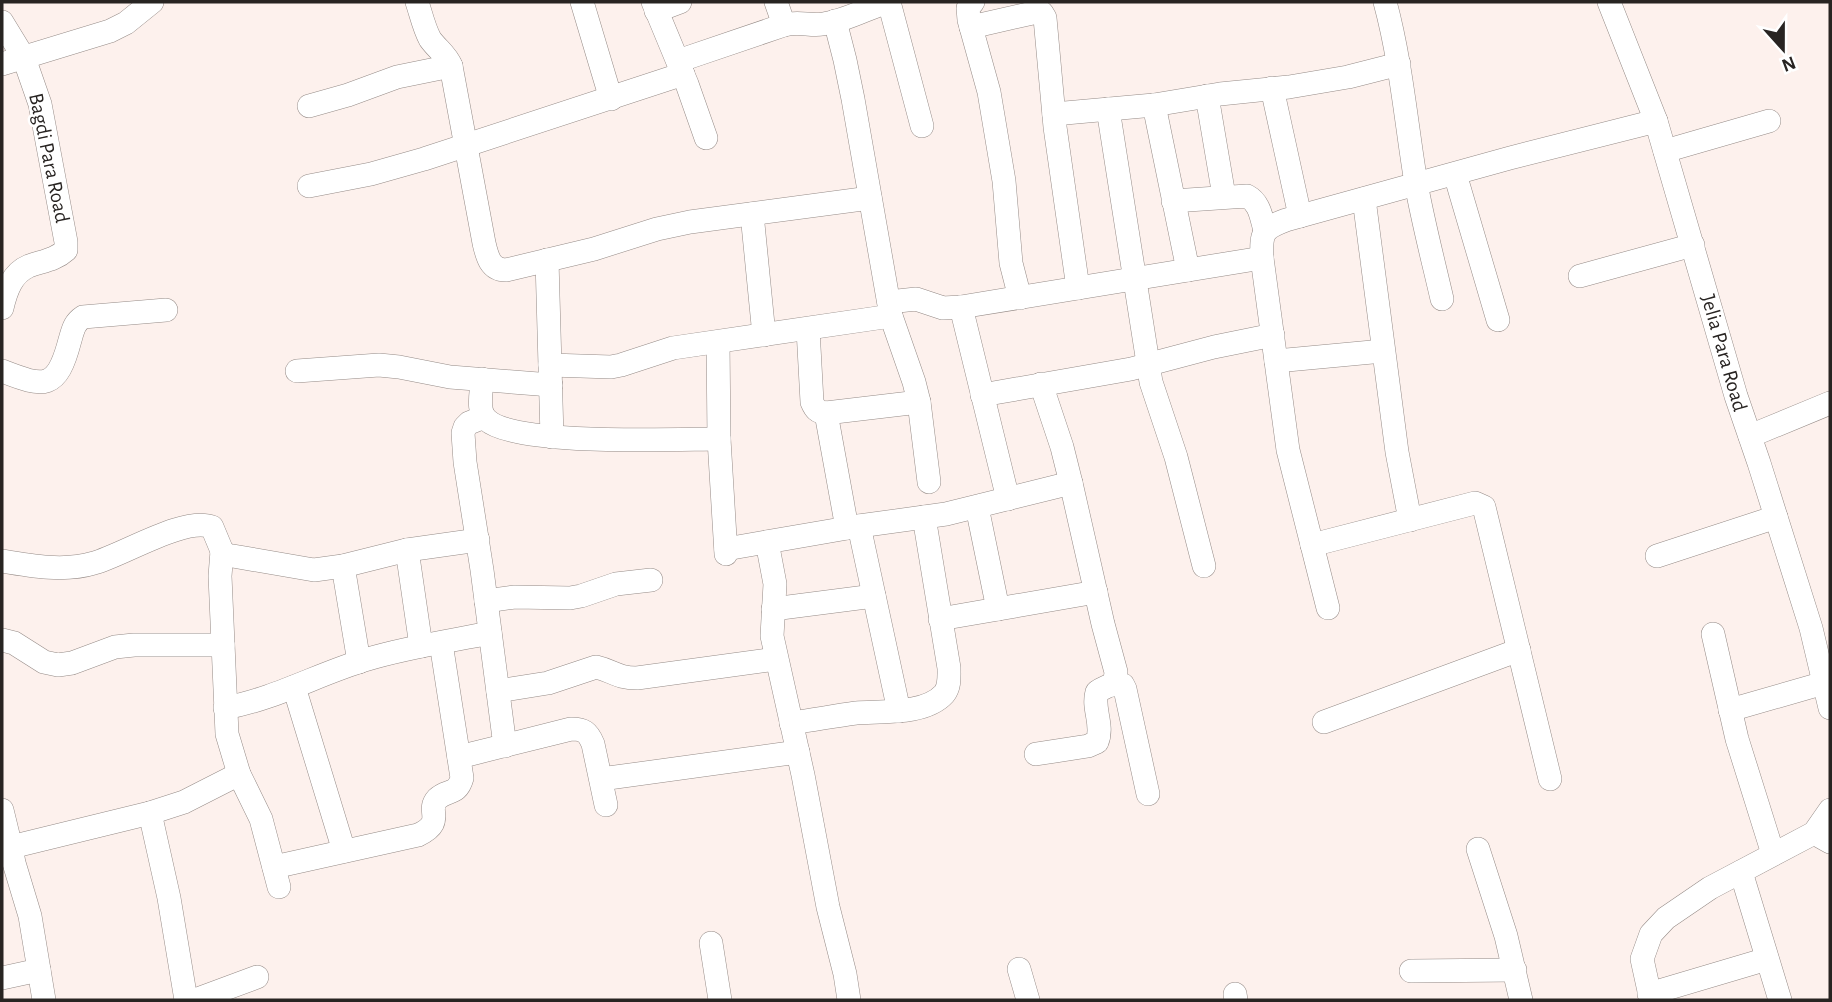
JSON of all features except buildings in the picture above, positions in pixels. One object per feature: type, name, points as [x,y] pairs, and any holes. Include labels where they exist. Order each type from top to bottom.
[{"type":"street","points":[[2,64],[110,31],[126,23],[152,2]]},
{"type":"street","points":[[417,2],[426,31],[451,66],[487,254],[494,267],[500,270],[594,249],[690,222],[870,198]]},
{"type":"street","points":[[582,2],[611,99]]},
{"type":"street","points":[[680,2],[655,6],[706,138]]},
{"type":"street","points":[[776,2],[783,24]]},
{"type":"street","points":[[309,186],[395,168],[611,99],[783,24],[794,22],[819,25],[835,21],[858,7],[888,2],[922,126]]},
{"type":"street","points":[[973,2],[968,8],[971,27],[989,92],[1004,181],[1011,264],[1020,298]]},
{"type":"street","points":[[1385,2],[1399,64],[1416,185],[1442,299]]},
{"type":"street","name":"Jelia Para Road","points":[[1609,2],[1656,121],[1736,396],[1811,628],[1823,648],[1824,683],[1830,708]]},
{"type":"street","points":[[971,27],[1037,12],[1042,13],[1045,18],[1054,114],[1078,288]]},
{"type":"street","points":[[835,21],[845,60],[890,309],[919,402],[929,482]]},
{"type":"street","name":"Bagdi Para Road","points":[[2,22],[24,58],[40,104],[66,242],[66,250],[58,257],[27,267],[12,279],[5,292],[2,308]]},
{"type":"street","points":[[1054,114],[1154,105],[1313,84],[1399,64]]},
{"type":"street","points":[[309,106],[397,77],[451,66]]},
{"type":"street","points":[[1272,89],[1300,216]]},
{"type":"street","points":[[1207,96],[1224,196]]},
{"type":"street","points":[[1154,105],[1188,270]]},
{"type":"street","points":[[1108,109],[1153,393],[1176,457],[1204,566]]},
{"type":"street","points":[[1328,608],[1288,450],[1262,258],[1262,237],[1265,230],[1300,216],[1656,121]]},
{"type":"street","points":[[1665,151],[1769,121]]},
{"type":"street","points":[[1455,174],[1498,320]]},
{"type":"street","points":[[1173,201],[1247,196],[1259,207],[1265,230]]},
{"type":"street","points":[[1364,199],[1397,452],[1410,520]]},
{"type":"street","points":[[752,214],[764,335]]},
{"type":"street","points":[[1580,276],[1693,245]]},
{"type":"street","points":[[297,371],[379,365],[450,377],[482,379],[550,375],[621,365],[663,350],[808,328],[890,309],[916,299],[943,308],[961,307],[1262,258]]},
{"type":"street","points":[[547,260],[552,437]]},
{"type":"street","points":[[961,307],[1008,499]]},
{"type":"street","points":[[2,371],[39,383],[55,376],[61,367],[74,326],[83,317],[166,310]]},
{"type":"street","points":[[808,328],[812,402],[819,412],[919,402]]},
{"type":"street","points":[[982,395],[1148,366],[1214,347],[1273,335]]},
{"type":"street","points":[[718,342],[719,439],[726,552],[767,542],[977,507],[1071,483]]},
{"type":"street","points":[[1276,361],[1383,351]]},
{"type":"street","points":[[482,379],[481,407],[484,417],[504,429],[552,437],[719,439]]},
{"type":"street","points":[[1041,384],[1062,447],[1116,672],[1112,685]]},
{"type":"street","points":[[1749,436],[1830,403]]},
{"type":"street","points":[[825,413],[853,527],[874,596],[899,710]]},
{"type":"street","points":[[484,417],[469,423],[463,433],[505,746]]},
{"type":"street","points":[[1312,545],[1475,503],[1484,507],[1550,779]]},
{"type":"street","points":[[977,507],[998,609]]},
{"type":"street","points":[[791,723],[855,713],[918,708],[945,693],[949,684],[949,668],[923,517]]},
{"type":"street","points":[[1657,556],[1776,517]]},
{"type":"street","points":[[2,561],[52,567],[93,564],[188,526],[199,524],[212,527],[222,551],[220,576],[228,734],[239,774],[261,819],[276,877],[344,851],[418,835],[433,824],[435,801],[459,787],[462,778],[459,757],[407,550]]},
{"type":"street","points":[[222,551],[228,555],[314,570],[343,566],[407,550],[478,540]]},
{"type":"street","points":[[767,542],[775,583],[772,636],[776,659],[849,1000]]},
{"type":"street","points":[[343,566],[359,662]]},
{"type":"street","points":[[486,601],[515,597],[570,598],[616,584],[651,580]]},
{"type":"street","points":[[940,619],[1096,592]]},
{"type":"street","points":[[773,609],[874,596]]},
{"type":"street","points":[[225,708],[247,704],[359,662],[490,633]]},
{"type":"street","points":[[1713,634],[1730,710],[1773,854]]},
{"type":"street","points":[[2,640],[14,643],[44,662],[58,664],[72,663],[115,647],[223,645]]},
{"type":"street","points":[[1324,722],[1519,650]]},
{"type":"street","points":[[498,691],[548,683],[596,667],[624,678],[637,678],[776,659]]},
{"type":"street","points":[[1730,710],[1824,683]]},
{"type":"street","points":[[1036,754],[1088,746],[1097,742],[1100,735],[1095,698],[1097,692],[1112,685],[1123,685],[1148,794]]},
{"type":"street","points":[[294,687],[344,851]]},
{"type":"street","points":[[459,757],[571,729],[582,729],[593,744],[606,805]]},
{"type":"street","points":[[601,779],[798,752]]},
{"type":"street","points":[[11,847],[150,813],[184,802],[239,774]]},
{"type":"street","points":[[2,810],[13,863],[30,916],[44,1000]]},
{"type":"street","points":[[1767,959],[1650,997],[1642,959],[1651,934],[1666,918],[1710,888],[1773,854],[1822,838],[1830,810]]},
{"type":"street","points":[[150,813],[169,898],[186,1000]]},
{"type":"street","points":[[1478,849],[1515,970],[1521,1000]]},
{"type":"street","points":[[1741,873],[1780,1000]]},
{"type":"street","points":[[711,943],[720,1000]]},
{"type":"street","points":[[1019,968],[1028,1000]]},
{"type":"street","points":[[2,978],[39,970]]},
{"type":"street","points":[[1411,971],[1515,970]]},
{"type":"street","points":[[195,1000],[257,977]]}]
